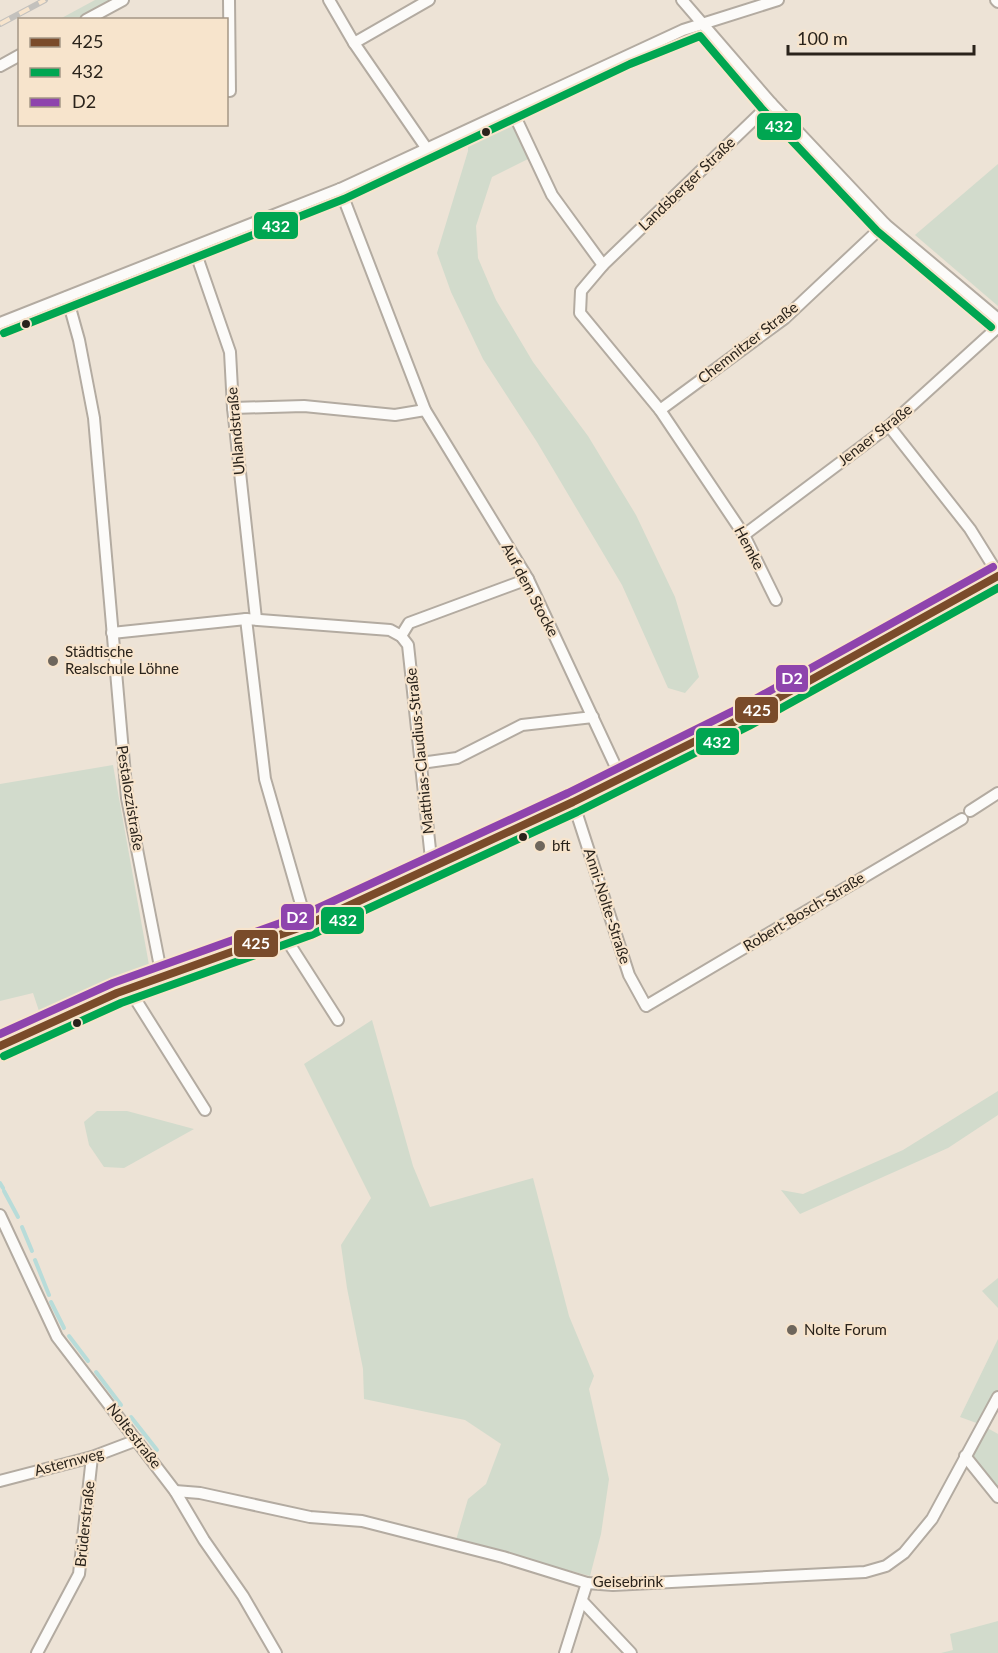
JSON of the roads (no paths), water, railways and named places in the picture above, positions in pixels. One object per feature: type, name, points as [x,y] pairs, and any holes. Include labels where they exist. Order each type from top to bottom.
[{"type":"street","points":[[90,18],[123,0]]},
{"type":"street","points":[[228,91],[230,91],[230,0]]},
{"type":"street","points":[[329,0],[354,43],[427,149]]},
{"type":"street","points":[[354,43],[429,0]]},
{"type":"street","points":[[682,0],[771,103],[885,224],[998,319]]},
{"type":"street","points":[[0,323],[340,189],[513,110],[626,54],[683,30],[778,0]]},
{"type":"street","points":[[0,66],[18,56]]},
{"type":"street","name":"Landsberger Straße","points":[[603,265],[771,103]]},
{"type":"street","points":[[513,110],[552,195],[603,265]]},
{"type":"street","name":"Auf dem Stocke","points":[[340,189],[425,410],[528,579],[621,778]]},
{"type":"street","name":"Chemnitzer Straße","points":[[660,410],[785,318],[885,224]]},
{"type":"street","name":"Uhlandstraße","points":[[194,248],[230,352],[265,779],[307,925]]},
{"type":"street","name":"Hemke","points":[[603,265],[581,291],[580,313],[660,410],[744,535],[776,600]]},
{"type":"street","name":"Pestalozzistraße","points":[[66,297],[79,340],[94,418],[127,798],[162,977]]},
{"type":"street","name":"Jenaer Straße","points":[[744,535],[889,426],[998,327]]},
{"type":"street","points":[[233,408],[304,406],[395,415],[425,410]]},
{"type":"street","points":[[0,1046],[129,989],[307,925],[573,802],[744,717],[998,575],[970,529],[889,426]]},
{"type":"street","points":[[112,633],[251,619],[390,630],[401,636],[410,623],[528,579]]},
{"type":"street","name":"Matthias-Claudius-Straße","points":[[401,636],[408,645],[432,868]]},
{"type":"street","points":[[421,763],[457,758],[522,725],[593,717]]},
{"type":"street","name":"Robert-Bosch-Straße","points":[[646,1006],[966,815],[998,793]]},
{"type":"street","name":"Anni-Nolte-Straße","points":[[573,802],[630,975],[646,1006]]},
{"type":"street","points":[[283,934],[338,1020]]},
{"type":"street","points":[[129,989],[205,1110]]},
{"type":"street","name":"Noltestraße","points":[[0,1215],[57,1337],[175,1491],[204,1540],[243,1596],[276,1653]]},
{"type":"street","name":"Geisebrink","points":[[175,1491],[200,1493],[310,1517],[371,1523],[587,1582],[614,1585],[865,1572],[886,1566],[904,1553],[932,1519],[998,1397]]},
{"type":"street","name":"Asternweg","points":[[0,1481],[92,1457],[137,1440]]},
{"type":"street","points":[[965,1456],[998,1497]]},
{"type":"street","name":"Brüderstraße","points":[[37,1653],[79,1574],[92,1457]]},
{"type":"street","points":[[565,1653],[583,1602],[587,1582]]},
{"type":"street","points":[[583,1602],[631,1653]]},
{"type":"waterway","points":[[0,1183],[3,1188]]},
{"type":"waterway","points":[[4,1191],[18,1217]]},
{"type":"waterway","points":[[22,1227],[32,1251]]},
{"type":"waterway","points":[[35,1260],[49,1295]]},
{"type":"waterway","points":[[51,1302],[64,1328]]},
{"type":"waterway","points":[[69,1336],[88,1361]]},
{"type":"waterway","points":[[96,1372],[121,1405]]},
{"type":"waterway","points":[[131,1417],[157,1450]]},
{"type":"railway","points":[[0,24],[45,0]]},
{"type":"place","name":"Städtische Realschule Löhne","points":[[53,661]]},
{"type":"place","name":"bft","points":[[540,846]]},
{"type":"place","name":"Nolte Forum","points":[[792,1330]]}]
